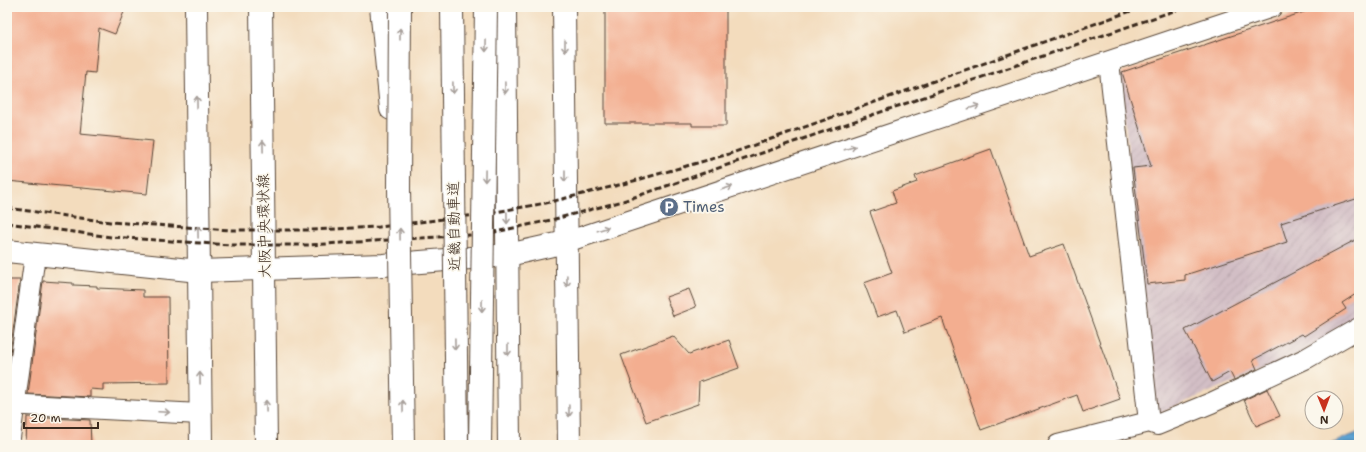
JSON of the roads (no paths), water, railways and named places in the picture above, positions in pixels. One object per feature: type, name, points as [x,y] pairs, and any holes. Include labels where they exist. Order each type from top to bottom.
[{"type":"main road","points":[[196,7],[200,445]]},
{"type":"main road","name":"大阪中央環状線","points":[[261,7],[266,445]]},
{"type":"main road","points":[[381,7],[399,188]]},
{"type":"main road","points":[[400,7],[399,188],[403,445]]},
{"type":"main road","name":"近畿自動車道","points":[[452,7],[456,445]]},
{"type":"main road","points":[[480,445],[486,7]]},
{"type":"main road","points":[[504,7],[509,445]]},
{"type":"main road","points":[[564,7],[569,445]]},
{"type":"main road","points":[[7,251],[199,271],[384,265],[508,255],[566,242]]},
{"type":"street","points":[[566,242],[1272,7]]},
{"type":"street","points":[[1109,62],[1149,422]]},
{"type":"street","points":[[9,445],[10,405],[35,255]]},
{"type":"street","points":[[1058,445],[1149,422],[1157,425],[1211,403],[1307,358],[1359,328]]},
{"type":"street","points":[[10,405],[200,414]]},
{"type":"water","points":[[1359,432],[1359,445],[1328,445]]},
{"type":"railway","points":[[7,208],[110,222],[231,230],[310,230],[379,227],[484,214],[546,203],[623,184],[729,154],[1142,7]]},
{"type":"railway","points":[[7,223],[111,237],[230,245],[309,245],[486,234],[551,220],[623,201],[1185,7]]},
{"type":"place","name":"Times","points":[[669,207]]}]
